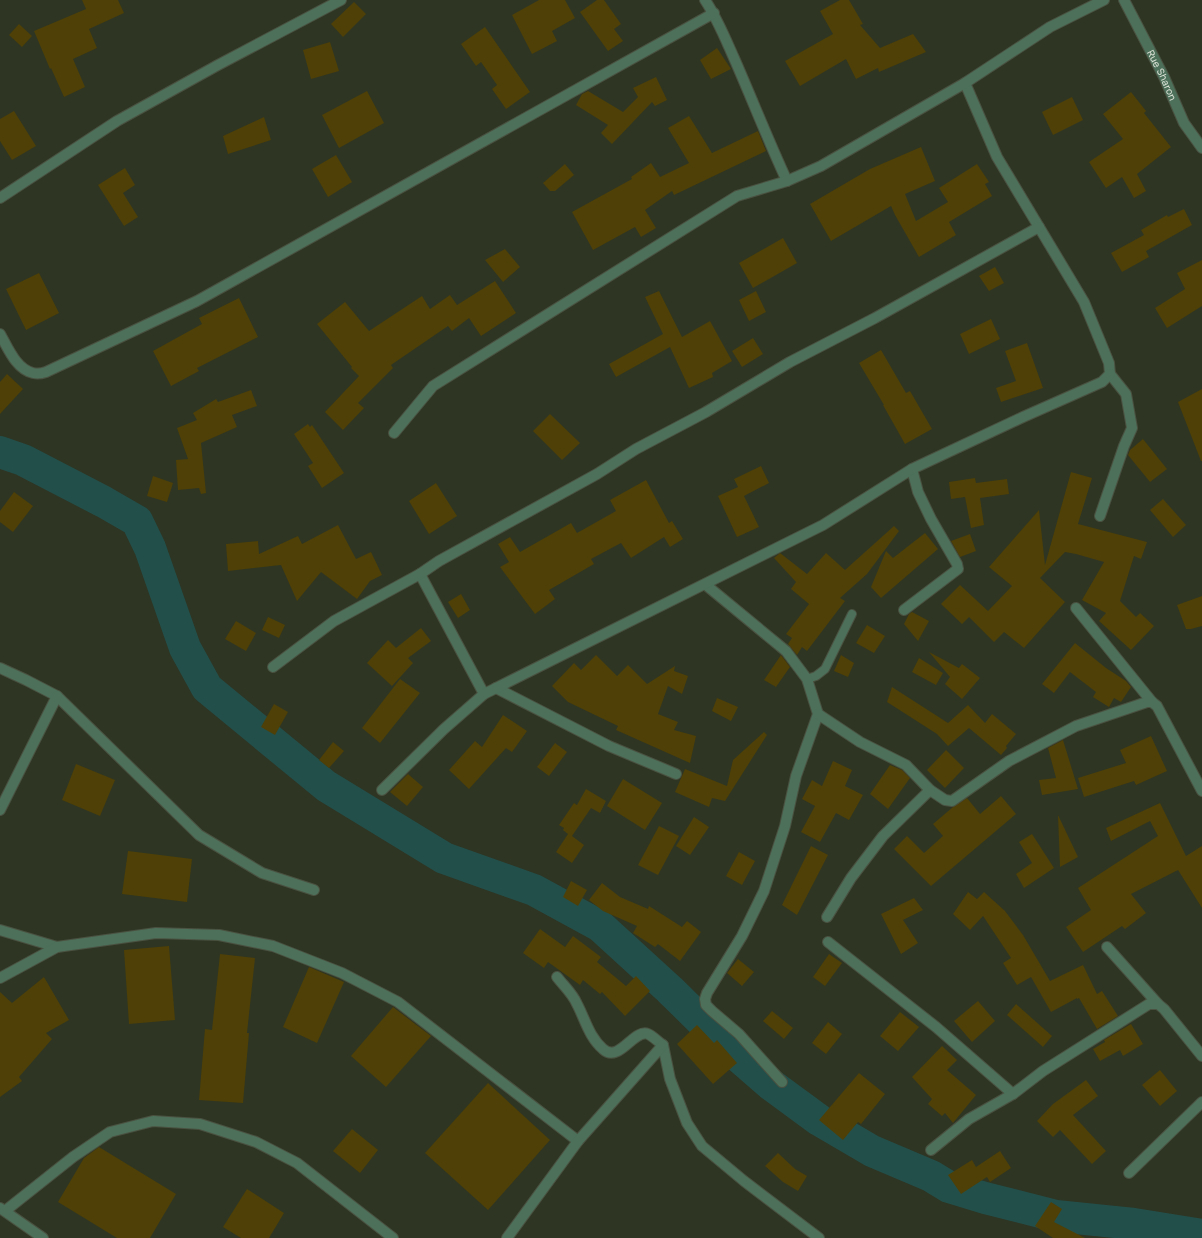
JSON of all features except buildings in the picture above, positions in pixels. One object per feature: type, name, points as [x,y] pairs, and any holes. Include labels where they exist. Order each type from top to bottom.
[{"type":"street","points":[[0,198],[117,121],[218,65],[341,0]]},
{"type":"street","points":[[706,0],[714,13],[767,138],[787,181]]},
{"type":"street","points":[[394,433],[433,386],[738,196],[787,181],[821,166],[965,83],[1050,27],[1104,0]]},
{"type":"street","name":"Rue Sharon","points":[[1124,0],[1164,77],[1184,123],[1202,148]]},
{"type":"street","points":[[0,334],[12,356],[22,367],[34,374],[46,372],[197,301],[714,13]]},
{"type":"street","points":[[965,83],[997,157],[1084,302],[1109,363],[1110,374],[1126,394],[1132,428],[1124,446],[1100,516]]},
{"type":"street","points":[[273,667],[334,622],[420,574],[439,561],[597,474],[636,448],[706,412],[790,362],[875,318],[1039,227]]},
{"type":"street","points":[[382,790],[444,729],[484,694],[706,585],[823,525],[912,469],[1102,382],[1110,374]]},
{"type":"street","points":[[904,610],[958,569],[957,564],[931,519],[918,492],[912,469]]},
{"type":"street","points":[[420,574],[484,694]]},
{"type":"street","points":[[706,585],[786,651],[807,679],[818,714],[796,776],[786,826],[764,891],[742,936],[707,993],[705,999],[706,1005],[739,1034],[782,1082]]},
{"type":"street","points":[[1076,608],[1152,702],[1157,706],[1202,791]]},
{"type":"street","points":[[0,668],[57,696],[199,834],[262,873],[314,890]]},
{"type":"street","points":[[496,688],[609,746],[676,774]]},
{"type":"street","points":[[0,810],[57,696]]},
{"type":"street","points":[[818,714],[860,742],[906,764],[930,790],[945,800],[952,801],[1009,761],[1076,726],[1147,702],[1152,702]]},
{"type":"street","points":[[827,917],[851,878],[883,836],[930,790]]},
{"type":"street","points":[[0,930],[57,947]]},
{"type":"street","points":[[0,978],[57,947],[156,933],[219,935],[273,946],[342,973],[398,1002],[578,1141]]},
{"type":"street","points":[[828,942],[936,1027],[1013,1094]]},
{"type":"street","points":[[1107,947],[1164,1009],[1202,1056]]},
{"type":"street","points":[[556,977],[577,1002],[587,1027],[603,1050],[610,1053],[617,1052],[641,1034],[648,1034],[663,1045],[670,1079],[688,1123],[702,1146],[744,1181],[819,1238]]},
{"type":"street","points":[[931,1150],[969,1119],[1013,1094],[1043,1071],[1149,1004],[1158,1004]]},
{"type":"street","points":[[507,1238],[578,1141],[663,1045]]},
{"type":"street","points":[[1129,1173],[1202,1102]]},
{"type":"street","points":[[43,1238],[2,1209],[110,1132],[153,1121],[200,1124],[256,1142],[297,1163],[393,1238]]},
{"type":"lane","points":[[807,679],[816,676],[825,669],[852,614]]},
{"type":"waterway","points":[[0,452],[23,460],[137,521],[150,548],[185,648],[207,688],[326,786],[444,858],[534,890],[600,926],[670,990],[732,1051],[770,1084],[819,1120],[872,1151],[931,1176],[949,1187],[985,1198],[1056,1216],[1134,1224],[1202,1235]]}]
